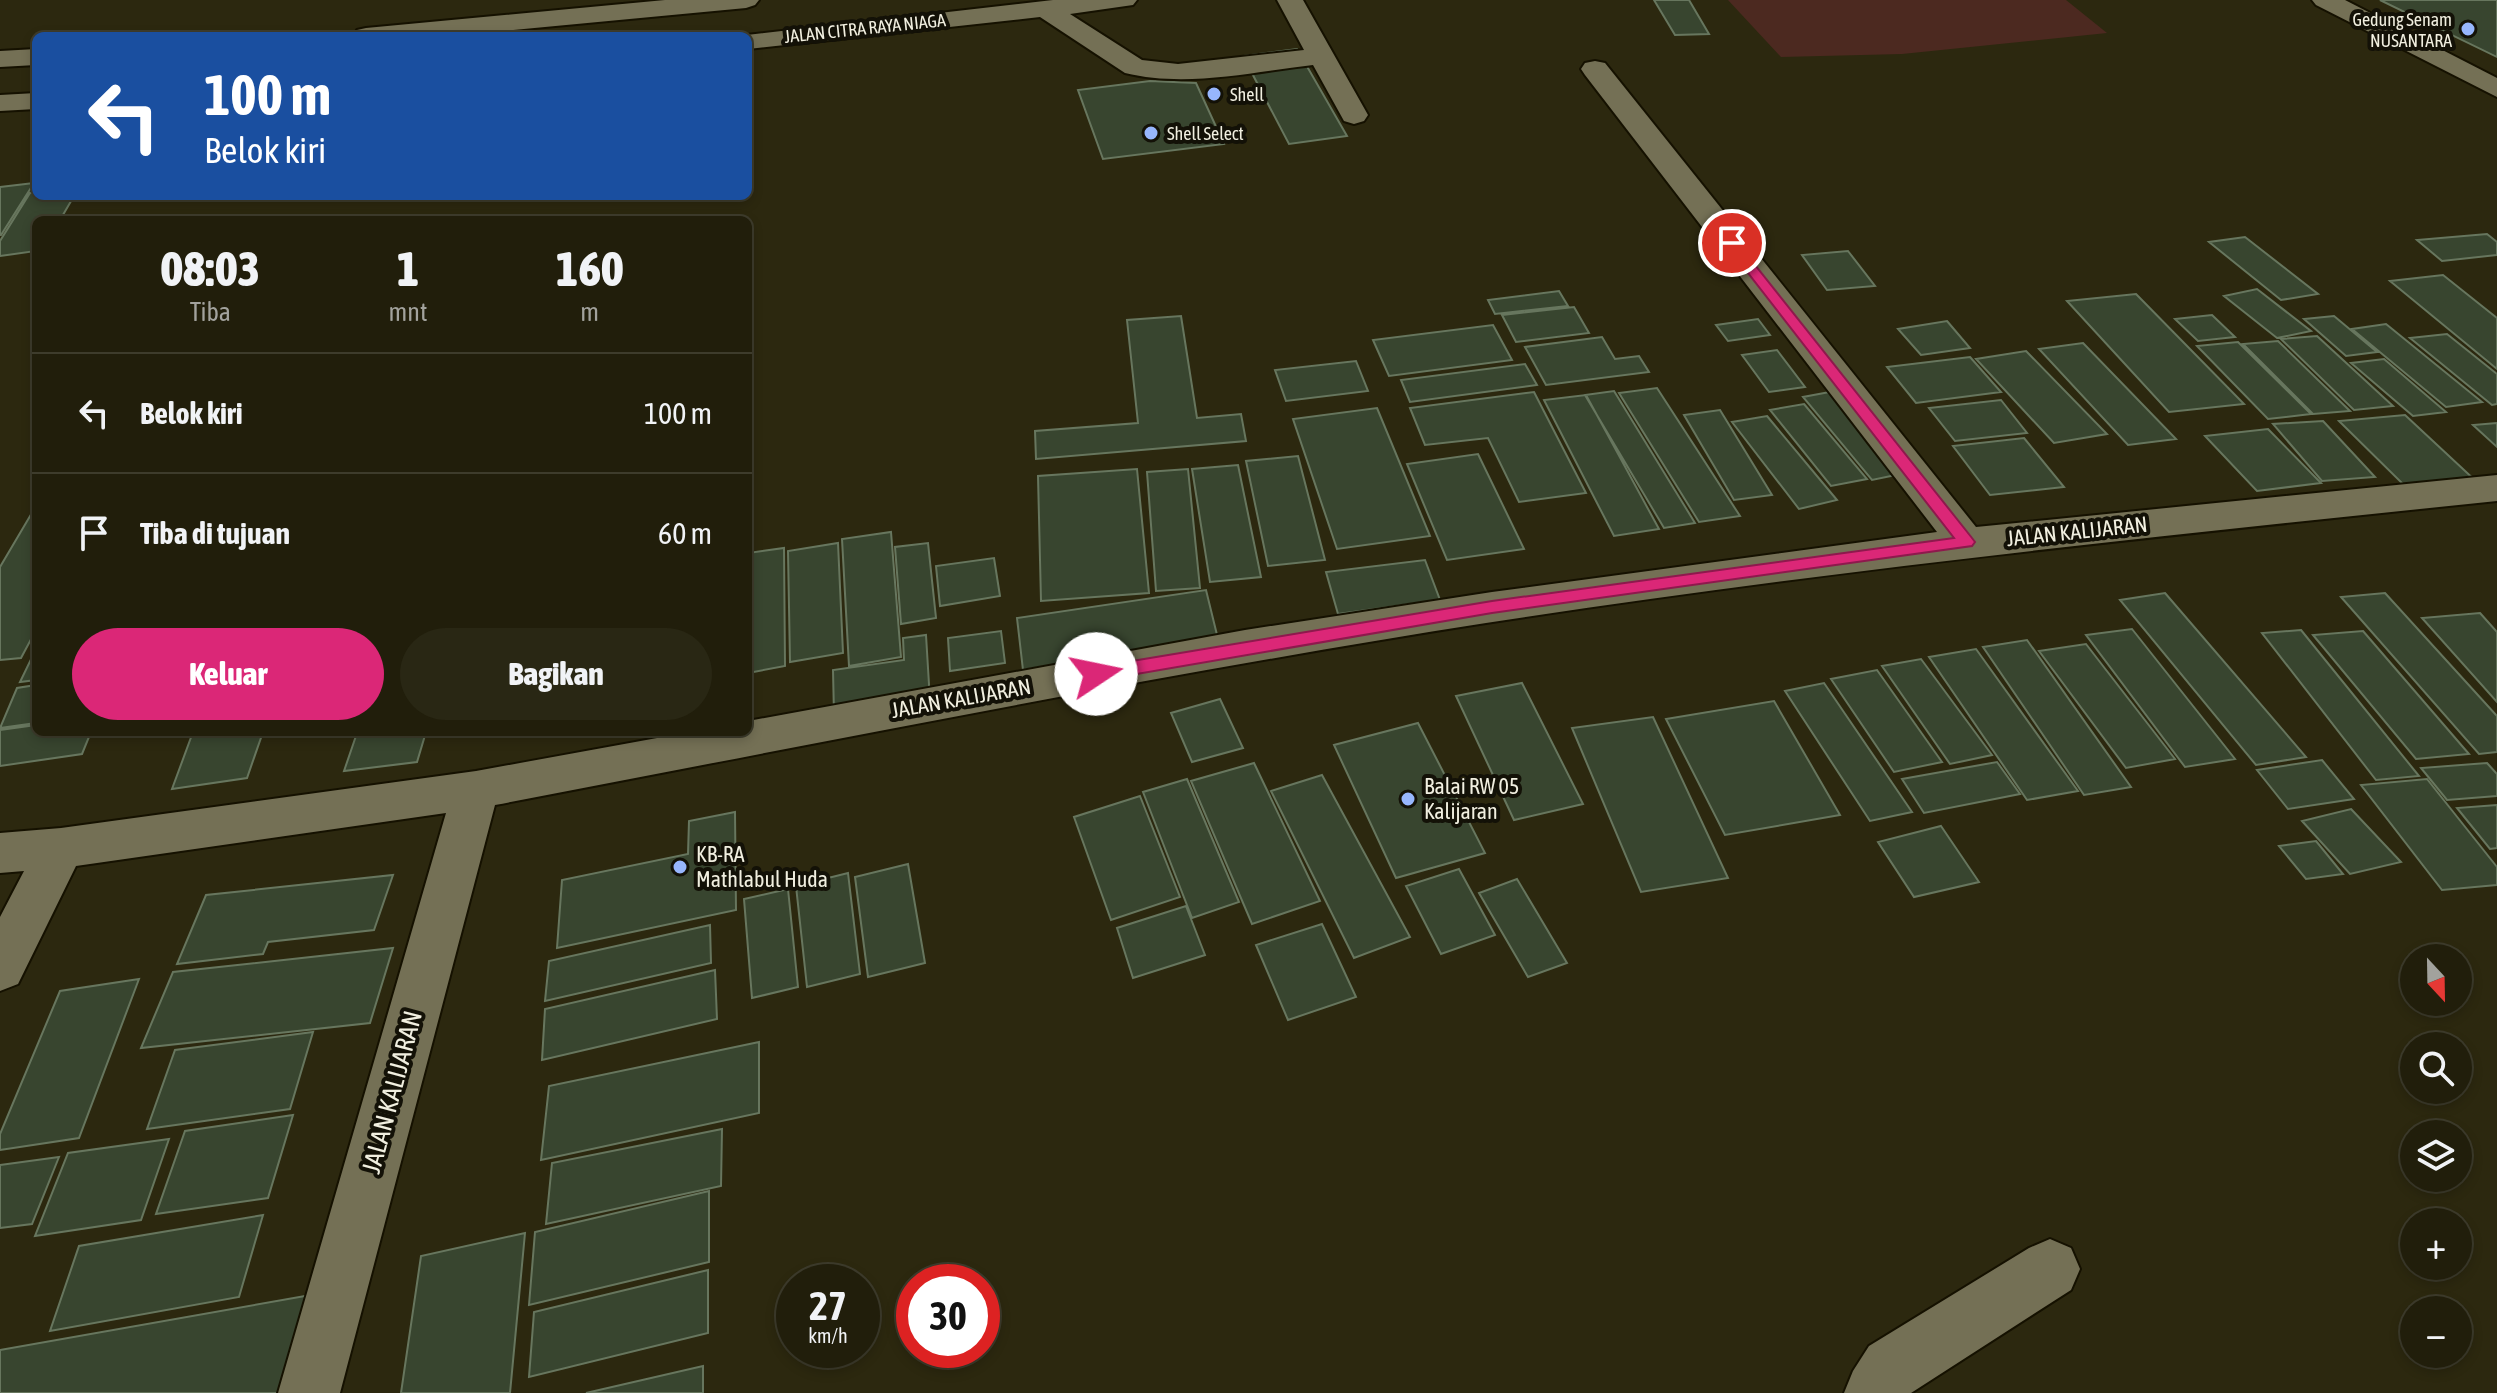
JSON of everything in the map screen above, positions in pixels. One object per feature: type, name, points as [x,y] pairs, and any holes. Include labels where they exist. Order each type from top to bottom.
[{"type":"street","points":[[408,32],[746,0]]},
{"type":"street","name":"JALAN CITRA RAYA NIAGA","points":[[752,41],[1124,0]]},
{"type":"street","points":[[1290,0],[1354,115]]},
{"type":"street","points":[[2325,0],[2497,89]]},
{"type":"street","points":[[1045,9],[1135,67],[1154,71],[1178,72],[1322,56]]},
{"type":"street","points":[[0,59],[32,57]]},
{"type":"street","points":[[1595,69],[1966,542]]},
{"type":"street","points":[[0,103],[32,101]]},
{"type":"street","name":"JALAN KALIJARAN","points":[[0,853],[61,848],[476,790],[1261,644],[1492,607],[1966,542],[2497,488]]},
{"type":"street","name":"JALAN KALIJARAN","points":[[309,1393],[476,790]]},
{"type":"street","points":[[0,968],[61,848]]},
{"type":"street","points":[[1875,1393],[1891,1368],[2050,1269]]},
{"type":"shaded area","points":[[1728,0],[2066,0],[2107,33],[1902,54],[1781,57]]},
{"type":"building","points":[[1654,0],[1689,0],[1709,34],[1675,35]]},
{"type":"building","name":"Gedung Senam NUSANTARA","points":[[2380,0],[2497,0],[2497,57]]},
{"type":"building","points":[[1297,49],[1347,136],[1289,144],[1243,56]]},
{"type":"building","points":[[1150,81],[1196,83],[1224,144],[1103,159],[1078,90]]},
{"type":"building","points":[[32,183],[1,235],[0,235],[0,187]]},
{"type":"building","points":[[30,193],[32,200],[72,200],[62,216],[32,216],[32,252],[0,256],[0,241]]},
{"type":"building","points":[[2487,234],[2497,242],[2497,255],[2442,261],[2417,240]]},
{"type":"building","points":[[2245,237],[2318,294],[2281,300],[2209,242]]},
{"type":"building","points":[[1848,251],[1875,286],[1827,290],[1802,255]]},
{"type":"building","points":[[2443,275],[2497,318],[2497,369],[2390,281]]},
{"type":"building","points":[[2257,289],[2311,331],[2277,338],[2224,296]]},
{"type":"building","points":[[1559,291],[1568,306],[1495,314],[1488,300]]},
{"type":"building","points":[[2136,294],[2244,404],[2169,412],[2067,301]]},
{"type":"building","points":[[1574,307],[1589,333],[1516,342],[1502,315]]},
{"type":"building","points":[[2212,315],[2235,337],[2198,341],[2175,319]]},
{"type":"building","points":[[1181,316],[1197,418],[1241,414],[1246,441],[1036,459],[1035,431],[1138,423],[1127,320]]},
{"type":"building","points":[[2334,316],[2377,352],[2346,356],[2304,319]]},
{"type":"building","points":[[1758,319],[1770,335],[1728,341],[1716,325]]},
{"type":"building","points":[[1947,321],[1970,348],[1921,355],[1898,329]]},
{"type":"building","points":[[2386,324],[2482,402],[2446,407],[2352,329]]},
{"type":"building","points":[[1493,325],[1512,360],[1389,376],[1373,340]]},
{"type":"building","points":[[2447,334],[2497,374],[2497,404],[2492,405],[2410,338]]},
{"type":"building","points":[[2317,336],[2393,406],[2354,410],[2281,339]]},
{"type":"building","points":[[1602,337],[1615,359],[1639,356],[1649,372],[1546,385],[1525,347]]},
{"type":"building","points":[[2278,341],[2350,411],[2313,414],[2243,344]]},
{"type":"building","points":[[2238,342],[2311,414],[2268,419],[2197,346]]},
{"type":"building","points":[[2083,343],[2176,439],[2128,445],[2039,349]]},
{"type":"building","points":[[1777,350],[1805,387],[1769,392],[1742,355]]},
{"type":"building","points":[[2026,351],[2107,434],[2054,443],[1976,359]]},
{"type":"building","points":[[1970,357],[2001,392],[1916,403],[1887,367]]},
{"type":"building","points":[[2384,359],[2446,412],[2413,416],[2351,363]]},
{"type":"building","points":[[1356,361],[1368,391],[1286,401],[1275,370]]},
{"type":"building","points":[[1525,364],[1537,385],[1410,402],[1401,380]]},
{"type":"building","points":[[1657,388],[1740,516],[1699,522],[1619,393]]},
{"type":"building","points":[[1840,390],[1910,472],[1872,480],[1803,397]]},
{"type":"building","points":[[1614,391],[1695,523],[1664,528],[1585,395]]},
{"type":"building","points":[[1534,392],[1586,493],[1519,502],[1488,438],[1425,445],[1410,408]]},
{"type":"building","points":[[1586,395],[1659,529],[1614,536],[1544,400]]},
{"type":"building","points":[[2001,400],[2027,433],[1955,441],[1929,408]]},
{"type":"building","points":[[1804,404],[1867,479],[1831,486],[1770,410]]},
{"type":"building","points":[[1377,408],[1430,536],[1337,549],[1293,419]]},
{"type":"building","points":[[1720,410],[1772,495],[1734,500],[1684,415]]},
{"type":"building","points":[[2405,415],[2478,483],[2410,491],[2339,421]]},
{"type":"building","points":[[1767,416],[1837,500],[1799,509],[1732,422]]},
{"type":"building","points":[[2323,421],[2375,477],[2322,481],[2273,424]]},
{"type":"building","points":[[2497,423],[2497,447],[2473,425]]},
{"type":"building","points":[[2268,429],[2321,483],[2257,491],[2205,436]]},
{"type":"building","points":[[2024,438],[2064,487],[1990,495],[1953,446]]},
{"type":"building","points":[[1478,454],[1524,549],[1447,560],[1407,464]]},
{"type":"building","points":[[1298,456],[1325,560],[1268,566],[1246,461]]},
{"type":"building","points":[[1238,465],[1261,577],[1210,582],[1192,469]]},
{"type":"building","points":[[1137,469],[1149,593],[1041,601],[1038,476]]},
{"type":"building","points":[[1188,469],[1200,588],[1156,591],[1147,472]]},
{"type":"building","points":[[32,513],[32,637],[21,658],[0,660],[0,567]]},
{"type":"building","points":[[891,532],[901,657],[849,666],[842,539]]},
{"type":"building","points":[[838,543],[843,653],[790,662],[788,551]]},
{"type":"building","points":[[928,543],[936,618],[901,624],[895,547]]},
{"type":"building","points":[[784,548],[785,666],[752,672],[752,552]]},
{"type":"building","points":[[994,558],[1000,596],[940,606],[936,566]]},
{"type":"building","points":[[1425,560],[1440,600],[1338,614],[1326,572]]},
{"type":"building","points":[[1206,590],[1218,639],[1023,670],[1017,618]]},
{"type":"building","points":[[2165,593],[2306,757],[2256,765],[2120,600]]},
{"type":"building","points":[[2385,593],[2497,716],[2497,752],[2479,754],[2341,597]]},
{"type":"building","points":[[2480,613],[2497,632],[2497,702],[2422,618]]},
{"type":"building","points":[[2132,629],[2235,759],[2185,767],[2086,635]]},
{"type":"building","points":[[2301,630],[2419,776],[2376,780],[2262,633]]},
{"type":"building","points":[[1001,631],[1005,663],[950,671],[948,638]]},
{"type":"building","points":[[2363,631],[2469,754],[2416,759],[2313,635]]},
{"type":"building","points":[[926,635],[930,701],[834,715],[833,670],[904,660],[903,638]]},
{"type":"building","points":[[2027,640],[2131,787],[2084,795],[1983,647]]},
{"type":"building","points":[[2086,644],[2175,759],[2126,768],[2039,651]]},
{"type":"building","points":[[1976,649],[2078,791],[2027,800],[1929,657]]},
{"type":"building","points":[[32,657],[32,680],[20,682]]},
{"type":"building","points":[[1921,659],[1992,755],[1950,764],[1882,666]]},
{"type":"building","points":[[1877,670],[1942,762],[1894,772],[1831,679]]},
{"type":"building","points":[[1522,683],[1583,804],[1514,820],[1456,696]]},
{"type":"building","points":[[1824,683],[1912,812],[1870,821],[1785,691]]},
{"type":"building","points":[[32,686],[32,724],[0,728],[17,688]]},
{"type":"building","points":[[1220,699],[1243,748],[1192,762],[1171,713]]},
{"type":"building","points":[[1774,701],[1840,815],[1725,835],[1666,719]]},
{"type":"building","points":[[1653,717],[1728,878],[1641,892],[1572,728]]},
{"type":"building","name":"Balai RW 05 Kalijaran","points":[[1418,723],[1485,853],[1396,878],[1334,745]]},
{"type":"building","points":[[32,726],[32,736],[89,736],[82,754],[0,766],[0,730]]},
{"type":"building","points":[[192,736],[262,736],[247,778],[172,789]]},
{"type":"building","points":[[356,736],[425,736],[417,762],[344,771]]},
{"type":"building","points":[[2322,760],[2354,799],[2288,809],[2257,770]]},
{"type":"building","points":[[1997,762],[2020,794],[1924,813],[1902,779]]},
{"type":"building","points":[[1254,763],[1320,901],[1252,924],[1191,781]]},
{"type":"building","points":[[2487,763],[2497,774],[2497,796],[2447,800],[2421,768]]},
{"type":"building","points":[[1322,775],[1410,937],[1354,958],[1271,791]]},
{"type":"building","points":[[1187,779],[1239,902],[1192,918],[1143,792]]},
{"type":"building","points":[[2427,779],[2497,867],[2497,885],[2442,890],[2361,785]]},
{"type":"building","points":[[1140,796],[1180,897],[1111,920],[1074,817]]},
{"type":"building","points":[[2497,805],[2497,848],[2490,849],[2457,808]]},
{"type":"building","points":[[2351,809],[2401,862],[2350,874],[2302,821]]},
{"type":"building","name":"KB-RA Mathlabul Huda","points":[[735,812],[736,910],[557,948],[562,880],[688,854],[689,821]]},
{"type":"building","points":[[1941,826],[1979,882],[1914,897],[1878,842]]},
{"type":"building","points":[[2316,841],[2343,874],[2306,879],[2279,846]]},
{"type":"building","points":[[908,864],[925,963],[868,977],[855,877]]},
{"type":"building","points":[[1459,869],[1495,935],[1441,954],[1406,886]]},
{"type":"building","points":[[848,873],[860,974],[807,987],[796,886]]},
{"type":"building","points":[[393,875],[374,930],[268,942],[263,954],[177,964],[206,895]]},
{"type":"building","points":[[1517,879],[1567,963],[1528,977],[1479,893]]},
{"type":"building","points":[[788,889],[798,987],[752,998],[744,899]]},
{"type":"building","points":[[1186,906],[1205,955],[1133,978],[1117,928]]},
{"type":"building","points":[[1322,924],[1356,997],[1288,1020],[1256,945]]},
{"type":"building","points":[[710,925],[711,963],[545,1001],[549,961]]},
{"type":"building","points":[[393,948],[370,1023],[141,1048],[173,972]]},
{"type":"building","points":[[715,970],[717,1019],[542,1060],[545,1009]]},
{"type":"building","points":[[139,979],[79,1138],[0,1150],[0,1134],[60,991]]},
{"type":"building","points":[[313,1032],[290,1109],[147,1129],[175,1050]]},
{"type":"building","points":[[759,1042],[759,1113],[541,1160],[549,1086]]},
{"type":"building","points":[[293,1115],[268,1198],[156,1214],[185,1131]]},
{"type":"building","points":[[722,1129],[721,1186],[546,1224],[552,1163]]},
{"type":"building","points":[[169,1139],[141,1220],[35,1236],[68,1153]]},
{"type":"building","points":[[59,1157],[32,1224],[0,1228],[0,1165]]},
{"type":"building","points":[[709,1191],[709,1262],[529,1305],[535,1232]]},
{"type":"building","points":[[263,1215],[239,1297],[50,1331],[79,1246]]},
{"type":"building","points":[[525,1233],[510,1393],[401,1393],[421,1256]]},
{"type":"building","points":[[708,1270],[708,1333],[529,1377],[534,1312]]},
{"type":"building","points":[[322,1293],[298,1393],[0,1393],[0,1350]]},
{"type":"building","points":[[703,1366],[703,1393],[586,1393]]},
{"type":"place","name":"Gedung Senam NUSANTARA","points":[[2468,29]]},
{"type":"place","name":"Shell","points":[[1214,94]]},
{"type":"place","name":"Shell Select","points":[[1151,133]]},
{"type":"place","name":"Balai RW 05 Kalijaran","points":[[1408,799]]},
{"type":"place","name":"KB-RA Mathlabul Huda","points":[[680,867]]},
{"type":"route","points":[[1096,674],[1245,646],[1492,607],[1966,542],[1732,243]]}]
